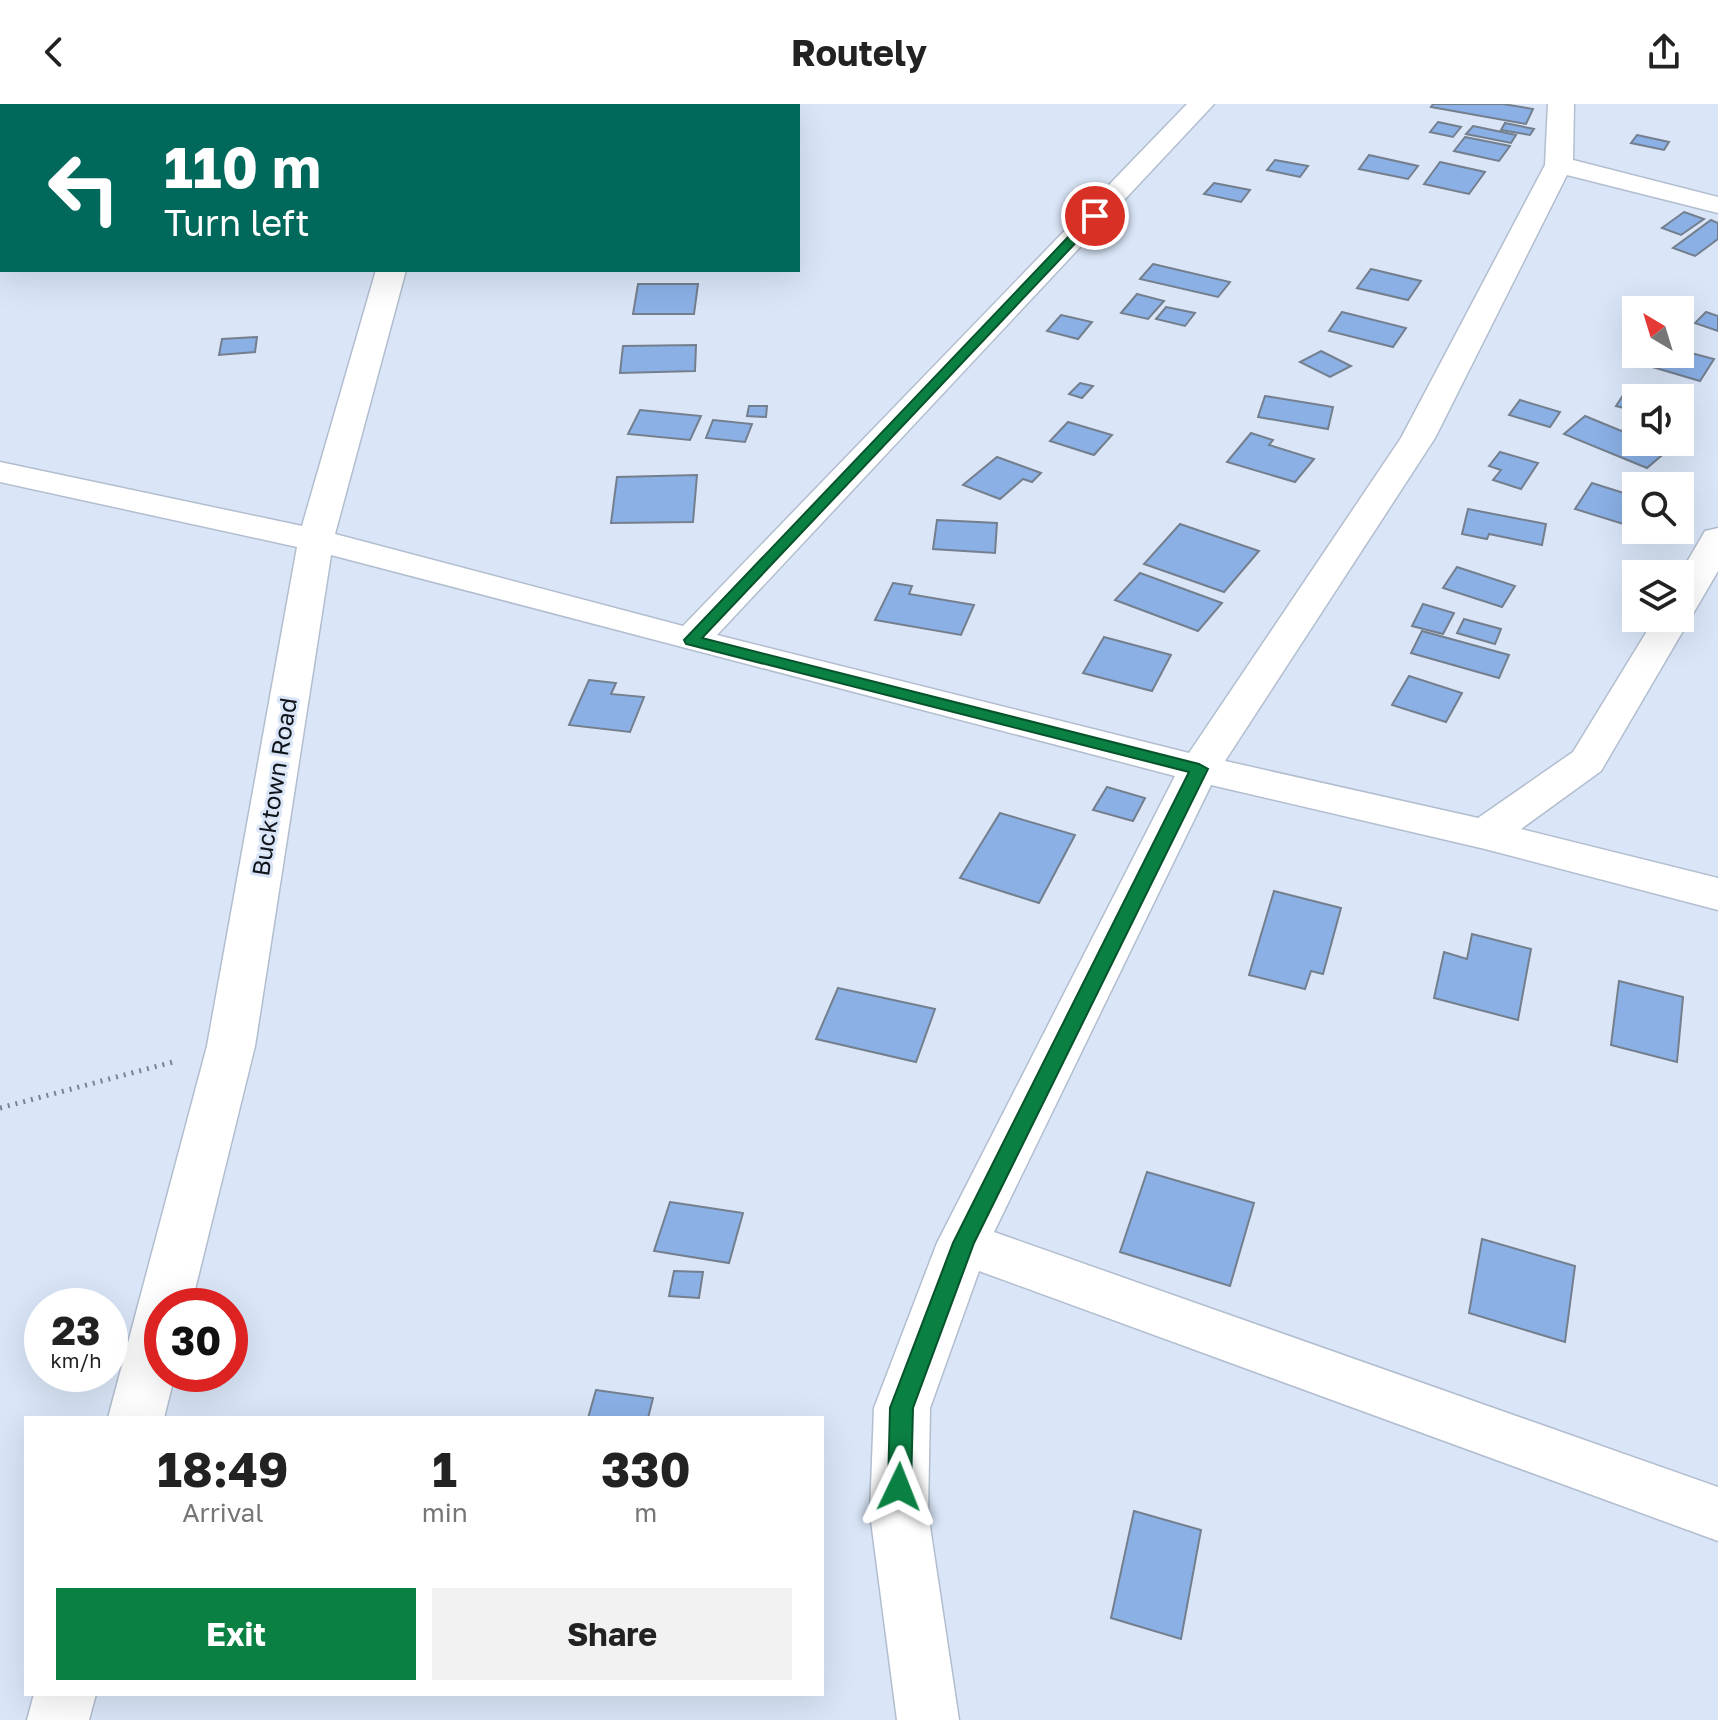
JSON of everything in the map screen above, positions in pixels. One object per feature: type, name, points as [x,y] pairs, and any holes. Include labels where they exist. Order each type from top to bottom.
[{"type":"street","points":[[691,640],[1201,104]]},
{"type":"street","points":[[928,1720],[899,1513],[902,1408],[963,1243],[1199,769],[1418,438],[1559,165],[1561,104]]},
{"type":"street","points":[[1559,165],[1718,205]]},
{"type":"street","name":"Bucktown Road","points":[[170,1288],[231,1046],[316,540],[390,272]]},
{"type":"street","points":[[0,472],[316,540],[691,640],[1199,769],[1485,834],[1718,894]]},
{"type":"street","points":[[1694,582],[1718,539]]},
{"type":"street","points":[[1485,834],[1587,761],[1665,632]]},
{"type":"street","points":[[963,1243],[1718,1514]]},
{"type":"street","points":[[137,1416],[144,1387]]},
{"type":"street","points":[[58,1720],[64,1696]]},
{"type":"path","points":[[0,1108],[231,1046]]},
{"type":"building","points":[[1433,104],[1503,104],[1533,109],[1526,124],[1431,107]]},
{"type":"building","points":[[1438,122],[1461,127],[1453,137],[1430,132]]},
{"type":"building","points":[[1505,123],[1534,129],[1530,135],[1501,130]]},
{"type":"building","points":[[1473,126],[1516,135],[1511,143],[1466,134]]},
{"type":"building","points":[[1637,135],[1669,142],[1664,150],[1631,143]]},
{"type":"building","points":[[1465,137],[1510,146],[1499,161],[1454,151]]},
{"type":"building","points":[[1369,155],[1418,166],[1408,179],[1359,169]]},
{"type":"building","points":[[1275,160],[1308,166],[1300,177],[1267,170]]},
{"type":"building","points":[[1440,162],[1485,172],[1469,194],[1424,184]]},
{"type":"building","points":[[1214,183],[1250,190],[1241,202],[1204,194]]},
{"type":"building","points":[[1684,212],[1704,219],[1681,235],[1662,228]]},
{"type":"building","points":[[1711,220],[1718,223],[1718,239],[1695,256],[1673,248]]},
{"type":"building","points":[[1153,264],[1230,282],[1218,297],[1140,279]]},
{"type":"building","points":[[1371,269],[1421,281],[1408,300],[1357,288]]},
{"type":"building","points":[[638,284],[698,284],[694,314],[633,314]]},
{"type":"building","points":[[1137,294],[1164,301],[1148,319],[1121,313]]},
{"type":"building","points":[[1166,307],[1195,313],[1185,326],[1156,319]]},
{"type":"building","points":[[1342,312],[1406,328],[1393,347],[1329,331]]},
{"type":"building","points":[[1706,312],[1718,316],[1718,331],[1695,323]]},
{"type":"building","points":[[1061,315],[1092,322],[1078,339],[1047,331]]},
{"type":"building","points":[[257,337],[255,352],[219,355],[222,339]]},
{"type":"building","points":[[696,345],[695,371],[620,373],[623,346]]},
{"type":"building","points":[[1321,351],[1351,366],[1330,377],[1300,362]]},
{"type":"building","points":[[1694,354],[1714,359],[1700,381],[1656,368],[1694,368]]},
{"type":"building","points":[[1080,383],[1093,386],[1082,398],[1069,394]]},
{"type":"building","points":[[1265,396],[1333,407],[1328,429],[1258,417]]},
{"type":"building","points":[[1520,400],[1560,412],[1550,427],[1509,415]]},
{"type":"building","points":[[749,406],[767,406],[766,417],[747,416]]},
{"type":"building","points":[[640,410],[701,416],[690,440],[628,434]]},
{"type":"building","points":[[1585,416],[1622,431],[1622,456],[1661,456],[1647,468],[1564,434]]},
{"type":"building","points":[[713,420],[752,424],[745,442],[706,438]]},
{"type":"building","points":[[1068,422],[1112,435],[1094,455],[1050,441]]},
{"type":"building","points":[[1251,433],[1273,440],[1269,445],[1314,459],[1295,482],[1227,462]]},
{"type":"building","points":[[1500,452],[1538,463],[1521,489],[1493,480],[1501,470],[1489,466]]},
{"type":"building","points":[[997,457],[1041,473],[1032,482],[1023,479],[1000,499],[963,485]]},
{"type":"building","points":[[697,475],[693,522],[611,523],[617,477]]},
{"type":"building","points":[[1592,483],[1622,493],[1622,524],[1575,509]]},
{"type":"building","points":[[1468,509],[1546,524],[1542,545],[1489,534],[1487,539],[1462,534]]},
{"type":"building","points":[[937,520],[997,523],[995,553],[933,549]]},
{"type":"building","points":[[1180,524],[1259,551],[1224,592],[1144,564]]},
{"type":"building","points":[[1457,567],[1515,586],[1502,607],[1443,588]]},
{"type":"building","points":[[1140,573],[1222,603],[1198,631],[1115,600]]},
{"type":"building","points":[[893,583],[912,586],[909,594],[974,605],[961,635],[875,620]]},
{"type":"building","points":[[1423,604],[1454,613],[1443,634],[1412,626]]},
{"type":"building","points":[[1464,619],[1501,629],[1495,644],[1457,633]]},
{"type":"building","points":[[1422,631],[1509,655],[1499,678],[1411,653]]},
{"type":"building","points":[[1104,637],[1171,655],[1152,691],[1083,673]]},
{"type":"building","points":[[1409,676],[1462,693],[1446,722],[1392,705]]},
{"type":"building","points":[[589,680],[616,683],[611,694],[644,697],[630,732],[569,725]]},
{"type":"building","points":[[1107,787],[1145,798],[1133,821],[1093,810]]},
{"type":"building","points":[[1000,813],[1075,835],[1039,903],[960,878]]},
{"type":"building","points":[[1274,891],[1341,908],[1323,974],[1311,971],[1305,989],[1249,975]]},
{"type":"building","points":[[1472,934],[1531,949],[1518,1020],[1434,998],[1444,952],[1467,959]]},
{"type":"building","points":[[1619,981],[1683,997],[1677,1062],[1611,1045]]},
{"type":"building","points":[[838,988],[935,1009],[916,1062],[816,1039]]},
{"type":"building","points":[[1147,1172],[1254,1203],[1230,1286],[1120,1252]]},
{"type":"building","points":[[670,1202],[743,1213],[729,1263],[654,1251]]},
{"type":"building","points":[[1482,1239],[1575,1266],[1565,1342],[1469,1313]]},
{"type":"building","points":[[674,1271],[703,1272],[699,1298],[669,1296]]},
{"type":"building","points":[[596,1390],[653,1398],[648,1416],[589,1416]]},
{"type":"building","points":[[1134,1511],[1201,1530],[1181,1639],[1111,1618]]},
{"type":"route","points":[[899,1487],[902,1408],[963,1243],[1199,769],[691,640],[1095,216]]}]
